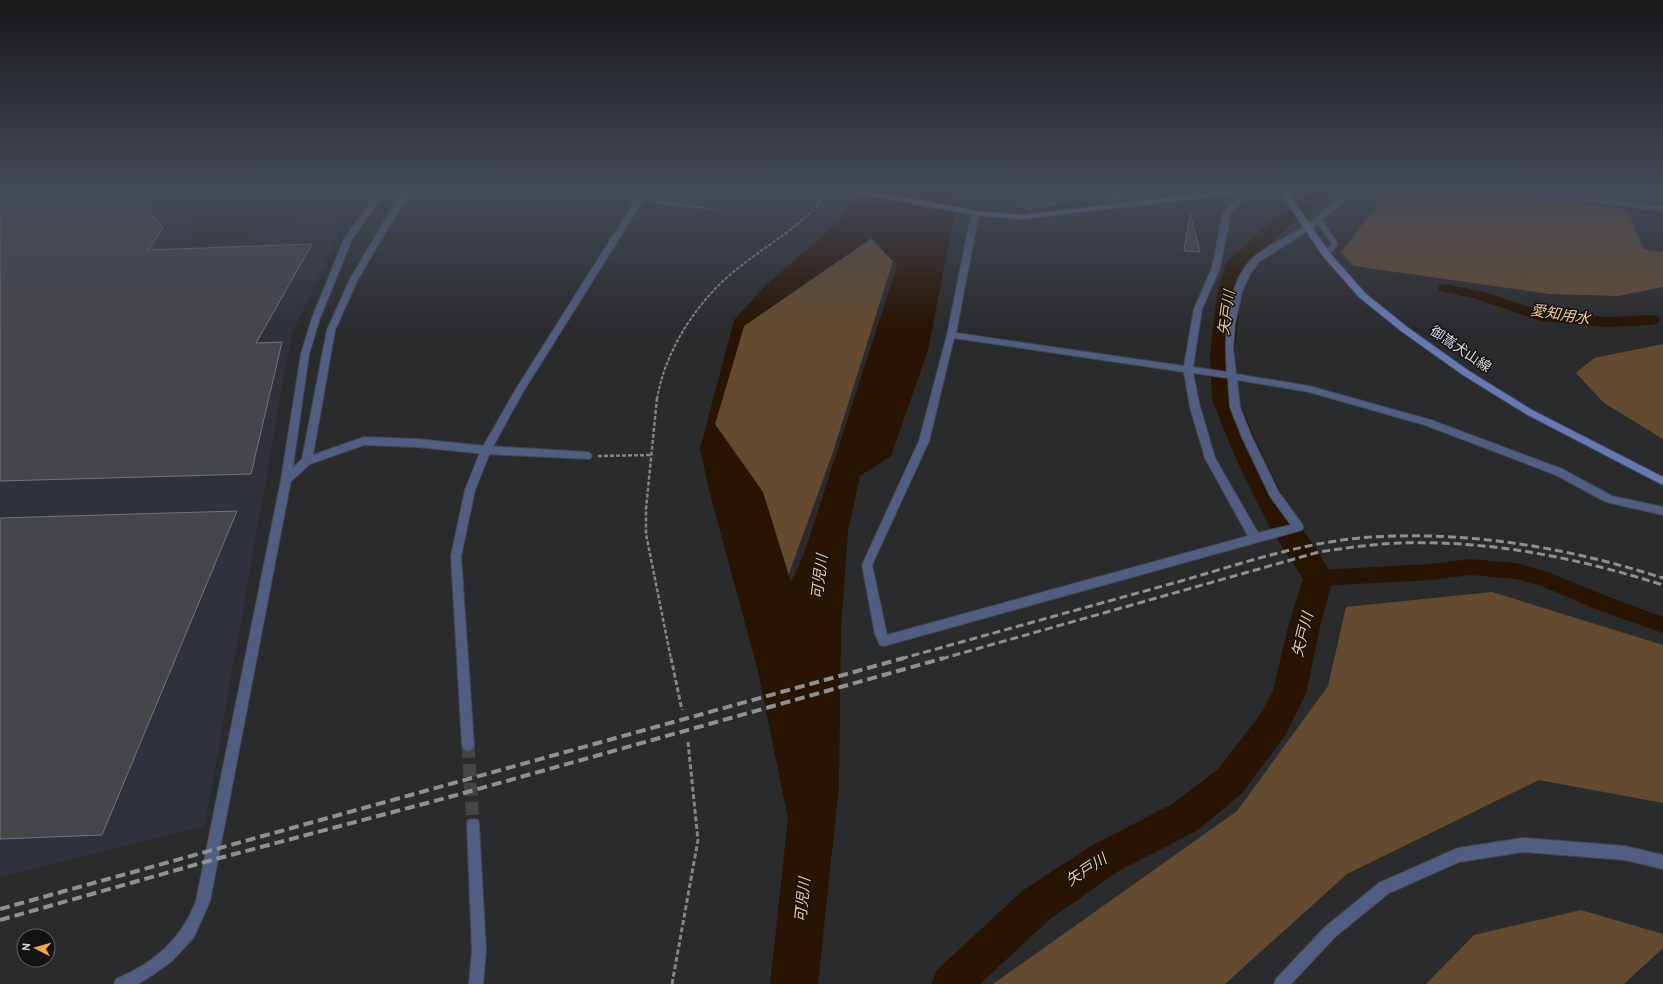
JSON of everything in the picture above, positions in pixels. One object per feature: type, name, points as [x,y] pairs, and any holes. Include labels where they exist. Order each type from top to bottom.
[{"type":"main road","name":"御嵩犬山線","points":[[1315,237],[1326,254],[1362,295],[1404,329],[1466,372],[1529,412],[1663,481]]},
{"type":"street","points":[[121,984],[141,979],[166,956],[189,932],[203,901],[286,480],[305,354],[316,318],[350,237]]},
{"type":"street","points":[[307,461],[331,330],[354,279],[379,237]]},
{"type":"street","points":[[468,745],[456,556],[470,490],[486,450],[519,391],[616,237]]},
{"type":"street","points":[[967,237],[951,335],[924,441],[867,565],[881,634],[884,641],[1298,527],[1274,492],[1246,435],[1235,407],[1229,348],[1231,324],[1238,292],[1246,273],[1257,259],[1292,237]]},
{"type":"street","points":[[1222,237],[1216,268],[1198,309],[1192,371],[1195,407],[1210,458],[1255,538]]},
{"type":"street","points":[[951,335],[1232,376],[1308,389],[1428,422],[1559,472],[1610,499],[1663,511]]},
{"type":"street","points":[[286,480],[307,461],[364,441],[417,443],[486,450],[587,456]]},
{"type":"street","points":[[474,825],[479,951],[476,984]]},
{"type":"street","points":[[1281,984],[1330,932],[1384,888],[1458,855],[1523,846],[1625,853],[1663,862]]},
{"type":"lane","points":[[1326,254],[1335,244],[1330,237]]},
{"type":"path","points":[[682,710],[664,628],[646,534],[646,509],[651,455],[657,398],[662,373],[678,341],[695,313],[715,289],[746,262],[779,237]]},
{"type":"path","points":[[587,456],[651,455]]},
{"type":"path","points":[[672,984],[698,840],[692,766],[688,742]]},
{"type":"shaded area","points":[[0,237],[194,237],[199,248],[241,237],[337,237],[291,336],[205,826],[0,877]]},
{"type":"shaded area","points":[[1353,237],[1639,237],[1644,249],[1663,252],[1663,287],[1618,296],[1550,294],[1354,266],[1341,252]]},
{"type":"shaded area","points":[[871,239],[893,261],[832,455],[787,579],[715,424],[744,326]]},
{"type":"shaded area","points":[[1663,344],[1663,439],[1604,403],[1576,373],[1594,358]]},
{"type":"shaded area","points":[[1492,592],[1663,645],[1663,803],[1539,780],[1347,874],[1225,984],[993,984],[1237,811],[1328,686],[1346,607]]},
{"type":"shaded area","points":[[1581,910],[1663,934],[1663,948],[1624,984],[1426,984],[1474,935]]},
{"type":"water","name":"可児川","points":[[821,237],[950,237],[928,350],[891,456],[860,476],[848,531],[841,627],[839,785],[818,984],[770,984],[788,819],[758,671],[710,494],[700,449],[734,320],[766,285]],"holes":[[[872,237],[897,266],[804,554],[791,582],[763,492],[715,424],[744,326]]]},
{"type":"building","points":[[0,237],[157,237],[148,250],[312,244],[256,343],[282,342],[251,474],[0,481]]},
{"type":"building","points":[[1186,237],[1196,237],[1200,252],[1184,251]]},
{"type":"building","points":[[237,511],[102,835],[0,839],[0,518]]},
{"type":"waterway","name":"矢戸川","points":[[951,984],[1036,905],[1104,859],[1185,817],[1230,781],[1272,726],[1289,694],[1304,627],[1318,578],[1306,557],[1283,526],[1252,463],[1225,400],[1222,355],[1229,294],[1237,263],[1266,237]]},
{"type":"waterway","name":"愛知用水","points":[[1445,288],[1479,295],[1541,316],[1606,322],[1653,320]]},
{"type":"waterway","points":[[1318,578],[1432,572],[1470,567],[1516,571],[1545,579],[1602,603],[1663,625]]},
{"type":"tunnel","points":[[468,745],[473,825]]},
{"type":"railway","points":[[900,659],[1252,560],[1299,548],[1348,539],[1409,536],[1483,539],[1556,550],[1628,567],[1663,578]]},
{"type":"railway","points":[[941,659],[1319,552],[1370,545],[1434,543],[1467,544],[1500,548],[1566,559],[1631,575],[1663,585]]},
{"type":"railway","points":[[0,909],[904,658]]},
{"type":"railway","points":[[0,920],[212,860],[446,798],[944,658]]}]
